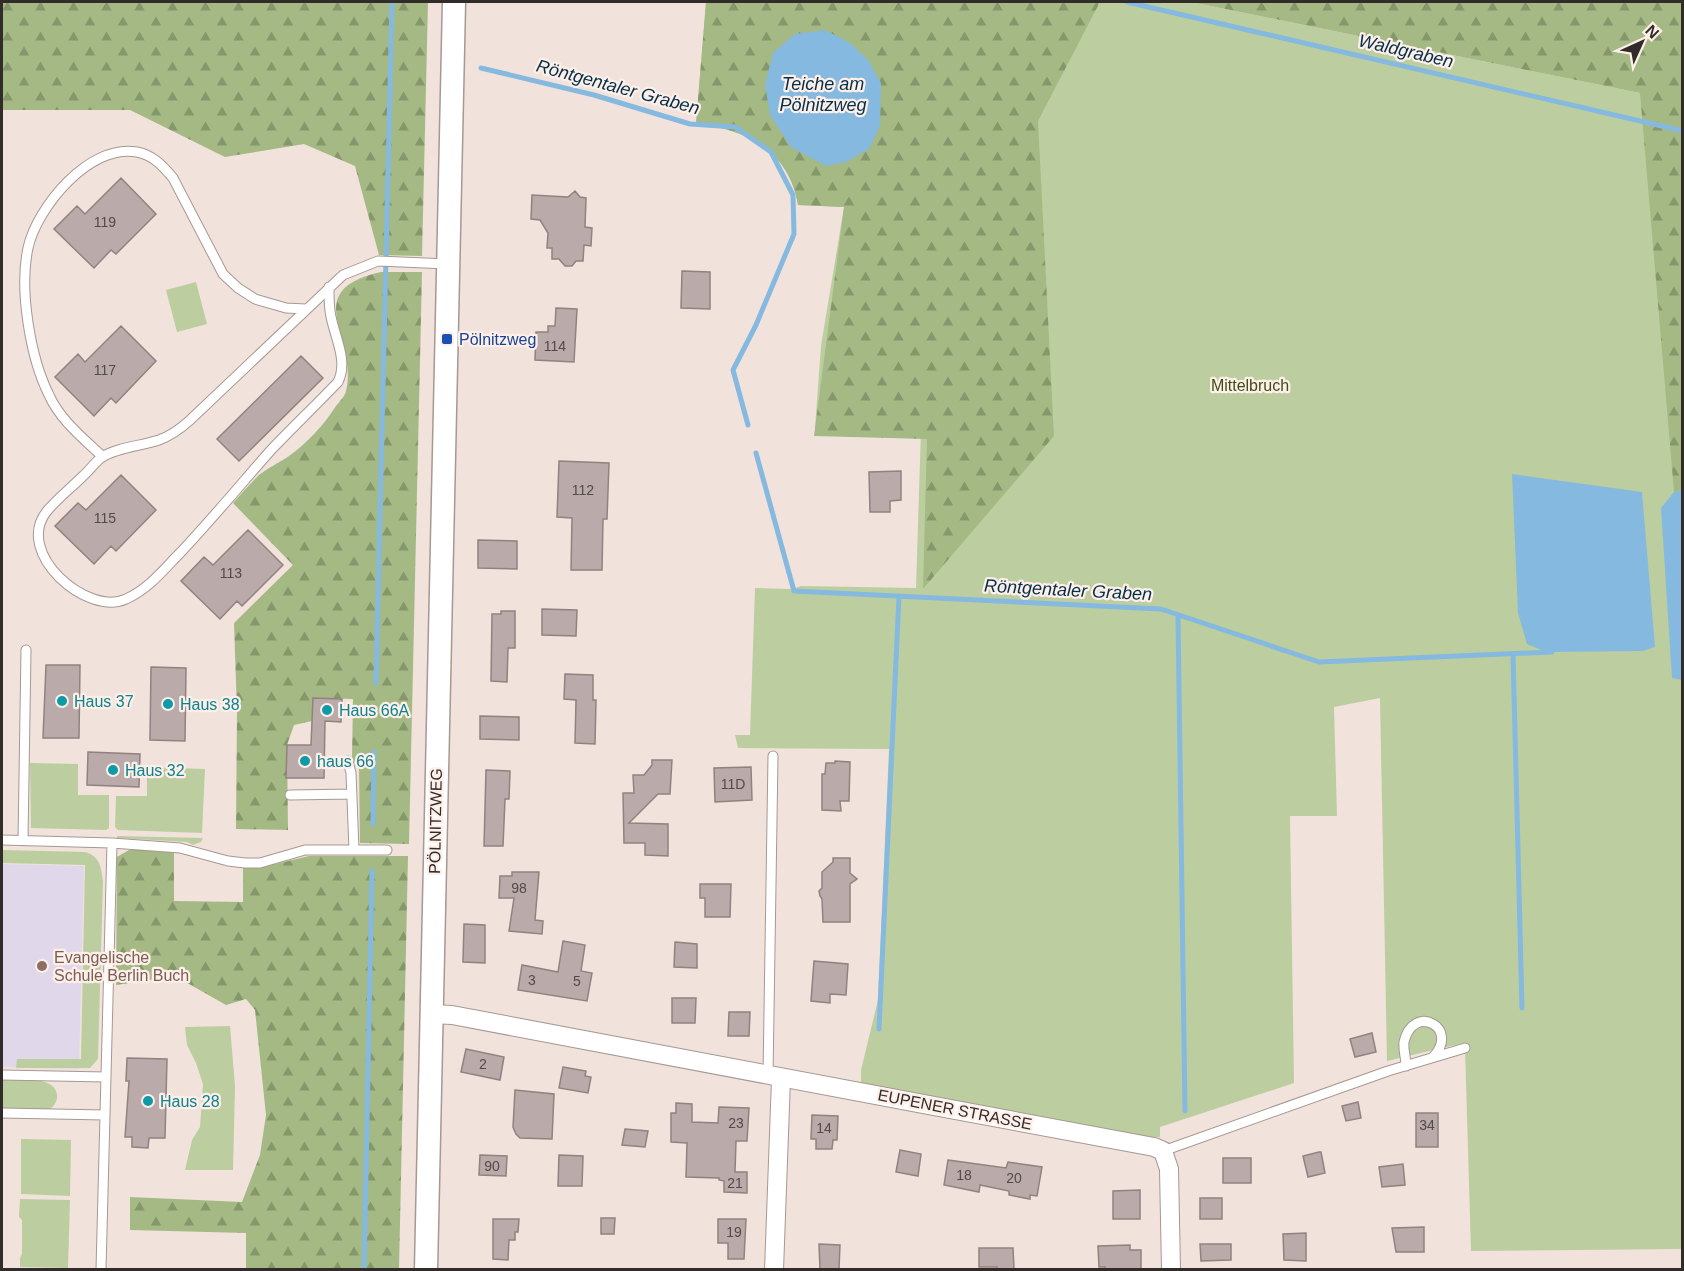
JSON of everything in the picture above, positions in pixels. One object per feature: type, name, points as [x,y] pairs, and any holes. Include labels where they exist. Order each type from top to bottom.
[{"type":"street","name":"PÖLNITZWEG","points":[[426,1269],[454,2]]},
{"type":"street","name":"EUPENER STRASSE","points":[[432,1014],[452,1015],[775,1078],[863,1092],[1154,1147],[1163,1151]]},
{"type":"street","points":[[774,1269],[775,1078]]},
{"type":"street","points":[[1163,1151],[1169,1169],[1171,1269]]},
{"type":"lane","points":[[103,457],[59,412],[49,397],[37,364],[25,294],[28,246],[37,225],[60,189],[78,172],[112,153],[135,151],[148,155],[162,164],[173,178],[212,256],[230,281],[255,298],[286,308],[305,309]]},
{"type":"lane","points":[[329,287],[330,312],[343,363],[342,374],[338,382],[272,450],[148,586],[124,600],[110,602],[96,600],[78,593],[57,575],[42,558],[37,539],[38,527],[46,512],[103,457],[159,440],[174,433],[189,421],[305,309],[329,287],[343,275],[378,261],[448,264]]},
{"type":"lane","points":[[23,840],[26,650]]},
{"type":"lane","points":[[773,756],[775,1078]]},
{"type":"lane","points":[[348,761],[354,850]]},
{"type":"lane","points":[[290,795],[352,794]]},
{"type":"lane","points":[[2,840],[112,843],[180,848],[228,861],[245,863],[260,863],[305,850],[387,850]]},
{"type":"lane","points":[[101,1269],[112,843]]},
{"type":"lane","points":[[1406,1066],[1404,1044],[1409,1029],[1424,1020],[1433,1023],[1443,1039],[1441,1049],[1432,1058]]},
{"type":"lane","points":[[1163,1151],[1264,1114],[1465,1048]]},
{"type":"lane","points":[[2,1075],[106,1077]]},
{"type":"lane","points":[[2,1113],[105,1115]]},
{"type":"shaded area","name":"Evangelische Schule Berlin Buch","points":[[2,864],[84,866],[79,1069],[2,1067]]},
{"type":"green space","points":[[2,2],[428,2],[422,256],[379,255],[355,166],[304,144],[225,157],[130,110],[2,110]]},
{"type":"green space","name":"Mittelbruch","points":[[706,2],[1079,2],[1098,6],[1100,2],[1191,2],[1640,93],[1682,146],[1682,1249],[1471,1251],[1465,1048],[1463,1043],[1387,1061],[1380,698],[1334,707],[1337,816],[1290,816],[1294,1083],[1160,1127],[1160,1137],[1136,1138],[861,1090],[861,1070],[878,1000],[889,749],[738,748],[735,735],[750,735],[755,588],[792,589],[801,586],[916,588],[921,430],[815,428],[821,346],[844,207],[798,205],[793,186],[785,170],[763,146],[732,131],[696,124]]},
{"type":"green space","points":[[706,2],[1100,2],[1038,121],[1054,436],[923,589],[927,439],[814,436],[844,207],[798,205],[793,186],[785,170],[763,146],[732,131],[696,124]]},
{"type":"green space","points":[[1191,2],[1682,2],[1682,490],[1674,492],[1640,93]]},
{"type":"green space","points":[[381,272],[422,272],[409,844],[360,843],[359,768],[352,758],[353,699],[313,698],[312,721],[294,725],[287,745],[288,830],[236,829],[237,712],[234,623],[293,565],[233,503],[265,470],[289,456],[309,439],[343,397],[346,391],[348,371],[336,304],[342,291],[356,280]]},
{"type":"green space","points":[[196,282],[207,324],[177,332],[166,290]]},
{"type":"green space","points":[[30,763],[78,764],[78,795],[109,795],[109,828],[106,830],[31,828]]},
{"type":"green space","points":[[147,767],[205,769],[202,833],[118,830],[115,827],[116,796],[147,796]]},
{"type":"green space","points":[[117,836],[203,838],[201,842],[193,845],[187,842],[117,838]]},
{"type":"green space","points":[[136,849],[174,852],[174,901],[243,902],[243,868],[263,867],[309,856],[408,856],[399,1269],[246,1269],[246,1233],[130,1230],[130,1197],[242,1202],[260,1155],[266,1115],[255,1010],[246,999],[226,1005],[175,976],[116,985],[117,857]]},
{"type":"green space","points":[[2,850],[85,852],[94,856],[99,863],[103,881],[98,1059],[90,1068],[16,1068],[17,1059],[81,1059],[85,865],[2,863]]},
{"type":"green space","points":[[230,1026],[235,1086],[233,1170],[185,1170],[192,1140],[200,1127],[203,1084],[187,1045],[185,1027]]},
{"type":"green space","points":[[2,1080],[42,1081],[54,1088],[57,1094],[56,1101],[49,1110],[2,1109]]},
{"type":"green space","points":[[21,1139],[71,1140],[70,1196],[21,1194]]},
{"type":"green space","points":[[20,1199],[70,1200],[68,1268],[20,1267],[22,1220],[19,1217]]},
{"type":"water","name":"Teiche am Pölnitzweg","points":[[825,30],[850,43],[868,60],[881,83],[880,126],[869,149],[846,162],[826,166],[791,147],[770,115],[765,85],[773,53],[795,34]]},
{"type":"water","points":[[1512,474],[1642,492],[1655,647],[1643,651],[1546,652],[1527,644],[1518,613]]},
{"type":"water","points":[[1682,490],[1682,680],[1672,678],[1661,508],[1674,492]]},
{"type":"building","points":[[121,178],[156,214],[116,254],[111,250],[94,268],[54,229],[77,206],[85,214]]},
{"type":"building","points":[[575,191],[580,197],[586,198],[585,227],[592,228],[591,246],[584,245],[583,261],[576,261],[572,266],[565,266],[559,259],[552,259],[552,248],[547,248],[548,233],[540,220],[531,219],[532,195],[568,197]]},
{"type":"building","points":[[682,271],[710,272],[710,309],[681,308]]},
{"type":"building","points":[[556,308],[577,309],[574,362],[535,360],[536,332],[548,332],[548,326],[555,326]]},
{"type":"building","points":[[121,326],[156,361],[116,403],[111,398],[94,416],[55,377],[78,354],[85,362]]},
{"type":"building","points":[[301,356],[323,378],[239,461],[217,439]]},
{"type":"building","points":[[559,461],[609,463],[607,519],[603,519],[602,570],[571,570],[572,518],[557,517]]},
{"type":"building","points":[[901,471],[901,500],[890,501],[890,512],[870,512],[869,472]]},
{"type":"building","points":[[121,475],[156,510],[116,551],[111,546],[94,564],[55,526],[78,503],[86,510]]},
{"type":"building","points":[[248,530],[283,565],[242,606],[237,601],[220,619],[181,581],[204,557],[213,565]]},
{"type":"building","points":[[478,540],[517,541],[517,569],[478,568]]},
{"type":"building","points":[[542,609],[577,610],[576,636],[542,635]]},
{"type":"building","points":[[501,611],[515,611],[515,648],[508,648],[507,682],[491,681],[492,614],[501,614]]},
{"type":"building","name":"Haus 37","points":[[46,665],[80,665],[79,738],[43,738]]},
{"type":"building","name":"Haus 38","points":[[151,667],[186,668],[185,741],[150,740]]},
{"type":"building","points":[[565,674],[593,675],[593,700],[596,700],[595,744],[575,743],[576,700],[564,699]]},
{"type":"building","points":[[313,698],[342,699],[341,722],[325,721],[324,778],[286,778],[287,745],[311,745]]},
{"type":"building","points":[[480,716],[519,717],[519,740],[480,739]]},
{"type":"building","name":"Haus 32","points":[[88,752],[140,754],[139,787],[87,785]]},
{"type":"building","points":[[652,760],[672,760],[670,794],[658,794],[629,823],[668,824],[668,856],[645,855],[645,843],[624,843],[623,793],[634,793],[633,775],[644,775],[652,765]]},
{"type":"building","points":[[835,761],[850,762],[849,801],[840,801],[841,811],[822,810],[822,774],[825,774],[826,763],[835,763]]},
{"type":"building","points":[[751,767],[752,800],[715,802],[714,768]]},
{"type":"building","points":[[486,770],[510,771],[509,799],[505,799],[503,846],[484,846]]},
{"type":"building","points":[[833,858],[850,858],[850,873],[857,879],[850,884],[850,922],[823,922],[822,899],[819,891],[822,888],[822,872],[833,862]]},
{"type":"building","points":[[512,872],[539,872],[535,920],[543,921],[542,934],[509,931],[514,898],[499,898],[500,876],[512,876]]},
{"type":"building","points":[[700,884],[731,884],[730,917],[705,917],[705,898],[700,898]]},
{"type":"building","points":[[464,924],[485,925],[485,963],[463,962]]},
{"type":"building","points":[[563,941],[585,945],[581,971],[592,973],[587,1001],[518,990],[522,965],[558,972]]},
{"type":"building","points":[[675,942],[697,944],[697,968],[674,967]]},
{"type":"building","points":[[814,961],[848,964],[846,995],[830,994],[830,1003],[811,1001]]},
{"type":"building","points":[[672,998],[696,998],[695,1023],[672,1023]]},
{"type":"building","points":[[729,1012],[750,1012],[749,1036],[728,1036]]},
{"type":"building","points":[[1372,1033],[1376,1052],[1355,1057],[1350,1039]]},
{"type":"building","points":[[466,1049],[504,1057],[500,1080],[461,1072]]},
{"type":"building","name":"Haus 28","points":[[127,1058],[167,1059],[165,1138],[149,1138],[148,1148],[132,1147],[132,1137],[125,1137],[129,1081],[126,1081]]},
{"type":"building","points":[[563,1067],[586,1071],[585,1076],[591,1077],[588,1093],[559,1088]]},
{"type":"building","points":[[515,1090],[554,1094],[552,1139],[520,1138],[516,1134],[513,1127]]},
{"type":"building","points":[[1358,1102],[1361,1118],[1346,1121],[1342,1106]]},
{"type":"building","points":[[676,1103],[692,1104],[692,1122],[718,1123],[719,1107],[749,1108],[747,1141],[736,1141],[735,1172],[747,1172],[747,1193],[724,1192],[724,1181],[719,1178],[686,1177],[687,1143],[671,1142],[671,1113],[676,1113]]},
{"type":"building","points":[[1416,1113],[1438,1113],[1438,1147],[1416,1147]]},
{"type":"building","points":[[812,1115],[838,1116],[837,1140],[833,1140],[832,1149],[816,1149],[816,1139],[811,1139]]},
{"type":"building","points":[[625,1129],[648,1131],[645,1147],[622,1145]]},
{"type":"building","points":[[900,1150],[921,1154],[918,1176],[896,1172]]},
{"type":"building","points":[[1321,1152],[1325,1173],[1308,1177],[1303,1156]]},
{"type":"building","points":[[480,1155],[507,1156],[506,1176],[479,1175]]},
{"type":"building","points":[[559,1155],[583,1156],[582,1186],[558,1186]]},
{"type":"building","points":[[1223,1158],[1251,1158],[1251,1183],[1223,1183]]},
{"type":"building","points":[[948,1160],[1006,1168],[1008,1162],[1042,1167],[1037,1196],[1030,1195],[1030,1199],[1019,1197],[1009,1195],[1009,1191],[980,1185],[979,1192],[944,1185]]},
{"type":"building","points":[[1403,1164],[1405,1185],[1382,1187],[1379,1167]]},
{"type":"building","points":[[1140,1190],[1140,1219],[1113,1219],[1113,1191]]},
{"type":"building","points":[[1200,1198],[1222,1198],[1222,1219],[1200,1219]]},
{"type":"building","points":[[601,1218],[615,1218],[614,1234],[601,1234]]},
{"type":"building","points":[[493,1219],[519,1219],[515,1240],[509,1240],[508,1260],[493,1259]]},
{"type":"building","points":[[718,1219],[746,1219],[744,1259],[728,1259],[728,1243],[718,1243]]},
{"type":"building","points":[[1424,1227],[1424,1252],[1396,1252],[1392,1228]]},
{"type":"building","points":[[1306,1233],[1306,1261],[1284,1260],[1283,1234]]},
{"type":"building","points":[[819,1244],[840,1245],[839,1269],[820,1269]]},
{"type":"building","points":[[1200,1244],[1231,1244],[1231,1260],[1201,1261]]},
{"type":"building","points":[[1130,1245],[1130,1250],[1141,1250],[1141,1269],[1099,1267],[1098,1246]]},
{"type":"building","points":[[979,1248],[1013,1248],[1014,1269],[979,1267]]},
{"type":"waterway","points":[[376,683],[392,2]]},
{"type":"waterway","name":"Waldgraben","points":[[1127,2],[1679,130]]},
{"type":"waterway","name":"Röntgentaler Graben","points":[[481,68],[594,95],[690,124],[735,127],[771,152],[793,195],[794,234],[756,325],[733,370],[748,425]]},
{"type":"waterway","name":"Röntgentaler Graben","points":[[756,453],[794,591],[1161,609],[1319,662],[1552,652]]},
{"type":"waterway","points":[[879,1029],[899,596]]},
{"type":"waterway","points":[[1178,615],[1185,1111]]},
{"type":"waterway","points":[[1513,654],[1522,1008]]},
{"type":"waterway","points":[[373,824],[374,752]]},
{"type":"waterway","points":[[364,1270],[372,871]]},
{"type":"place","name":"Pölnitzweg","points":[[447,339]]},
{"type":"place","name":"Haus 37","points":[[62,701]]},
{"type":"place","name":"Haus 38","points":[[168,704]]},
{"type":"place","name":"Haus 66A","points":[[327,710]]},
{"type":"place","name":"haus 66","points":[[305,761]]},
{"type":"place","name":"Haus 32","points":[[113,770]]},
{"type":"place","name":"Evangelische Schule Berlin Buch","points":[[42,966]]},
{"type":"place","name":"Haus 28","points":[[148,1101]]}]
